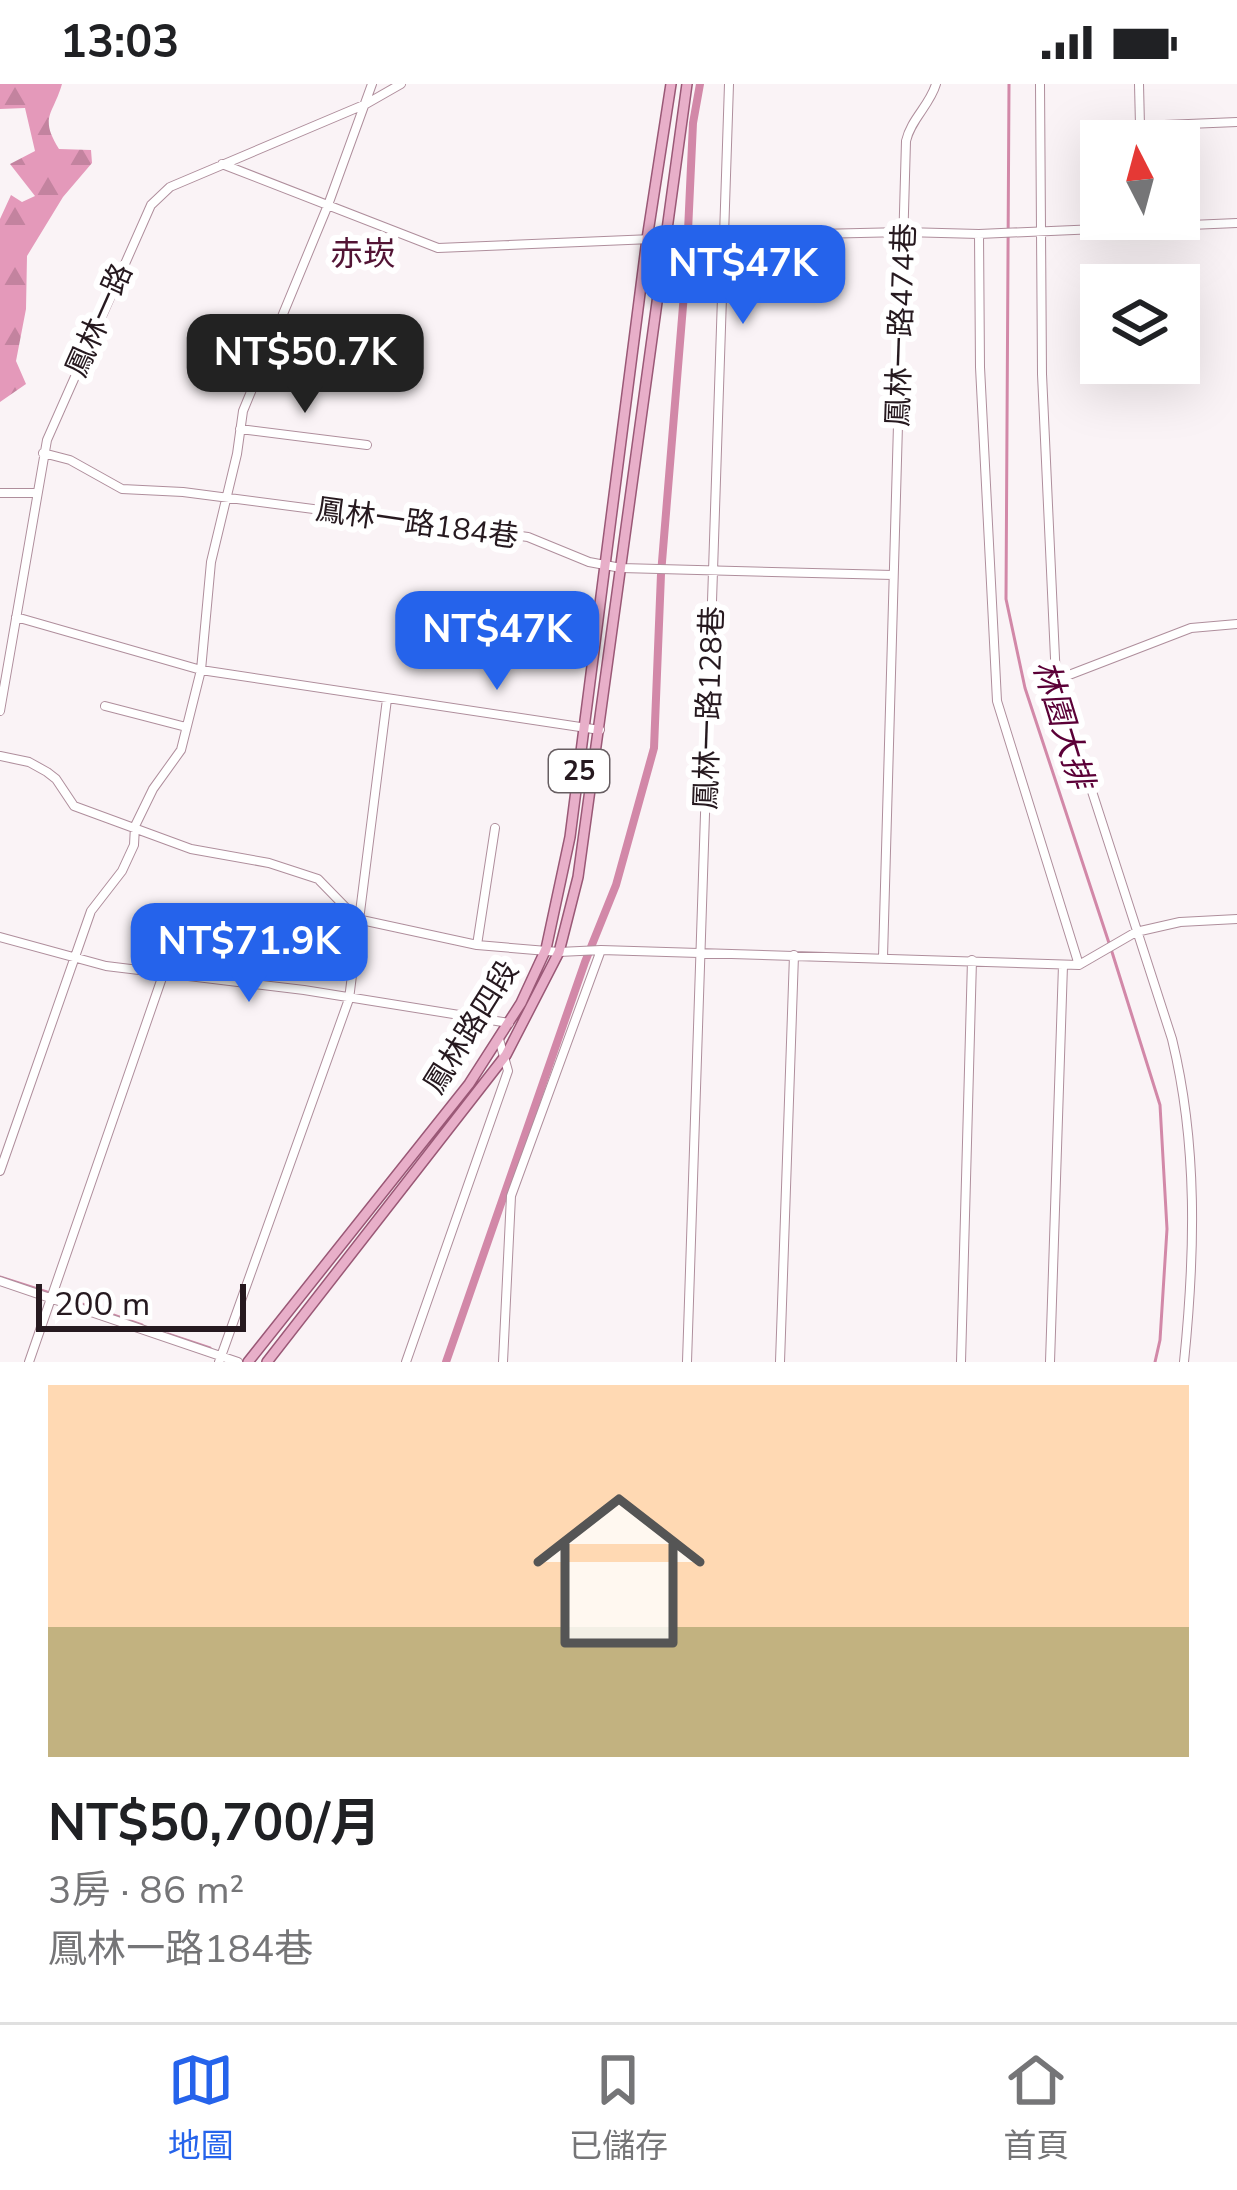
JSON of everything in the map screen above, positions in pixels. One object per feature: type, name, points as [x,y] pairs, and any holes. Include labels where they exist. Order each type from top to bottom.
[{"type":"main road","name":"鳳林路四段","points":[[248,1362],[469,1084],[509,1023],[546,950],[566,868],[671,84]]},
{"type":"main road","name":"鳳林路四段","points":[[267,1362],[506,1055],[559,952],[578,877],[600,730],[687,84]]},
{"type":"street","points":[[0,1171],[95,905],[122,871],[134,845],[135,826],[153,789],[182,750],[202,670],[211,562],[249,389],[328,205],[373,84]]},
{"type":"street","name":"鳳林一路","points":[[0,711],[44,453],[57,413],[151,205],[170,187],[366,104],[400,84]]},
{"type":"street","points":[[729,84],[713,569],[893,575]]},
{"type":"street","name":"鳳林一路474巷","points":[[883,957],[909,130],[928,105],[936,84]]},
{"type":"street","points":[[1040,84],[1042,374],[1056,680],[1133,935],[1172,1039],[1187,1100],[1192,1285],[1184,1362]]},
{"type":"street","points":[[1139,84],[1139,120]]},
{"type":"street","points":[[1200,124],[1237,122]]},
{"type":"street","points":[[222,164],[438,248],[1080,228]]},
{"type":"street","points":[[1200,223],[1237,223]]},
{"type":"street","points":[[982,234],[981,388],[997,701],[1082,964]]},
{"type":"street","points":[[268,345],[309,363]]},
{"type":"street","points":[[240,429],[367,445]]},
{"type":"street","name":"鳳林一路184巷","points":[[44,453],[70,460],[122,489],[224,497],[528,537],[606,566]]},
{"type":"street","points":[[0,493],[37,493]]},
{"type":"street","name":"鳳林一路128巷","points":[[606,566],[713,569],[687,1362]]},
{"type":"street","points":[[16,617],[202,670],[600,730]]},
{"type":"street","points":[[1056,680],[1191,628],[1237,624]]},
{"type":"street","points":[[220,1359],[349,999],[387,699]]},
{"type":"street","points":[[105,706],[186,728]]},
{"type":"street","points":[[0,756],[29,762],[56,778],[74,806],[190,849],[302,872],[324,884],[357,919],[477,945],[559,952],[1082,964],[1133,935],[1180,922],[1237,919]]},
{"type":"street","points":[[477,945],[495,828]]},
{"type":"street","points":[[0,937],[106,966],[509,1023]]},
{"type":"street","points":[[503,1362],[511,1196],[598,950]]},
{"type":"street","points":[[780,1362],[794,955]]},
{"type":"street","points":[[961,1362],[972,960]]},
{"type":"street","points":[[1050,1362],[1063,964]]},
{"type":"street","points":[[29,1362],[164,972]]},
{"type":"street","points":[[406,1362],[508,1071],[499,1039]]},
{"type":"street","points":[[0,1282],[238,1362]]},
{"type":"green space","points":[[0,84],[62,84],[50,116],[53,138],[59,149],[91,150],[92,163],[63,197],[27,256],[26,309],[16,361],[26,384],[0,402],[0,219],[11,195],[22,202],[35,196],[10,164],[35,151],[25,108],[0,109]]},
{"type":"waterway","points":[[688,231],[693,123],[700,84]]},
{"type":"waterway","name":"林園大排","points":[[1009,84],[1006,599],[1025,688],[1109,943]]},
{"type":"waterway","points":[[446,1362],[616,885],[654,748],[661,574],[688,245]]},
{"type":"waterway","name":"林園大排","points":[[1112,952],[1160,1105],[1167,1229],[1155,1362]]},
{"type":"waterway","points":[[0,1277],[47,1292]]},
{"type":"waterway","points":[[59,1296],[142,1325]]},
{"type":"waterway","points":[[168,1334],[210,1348]]},
{"type":"district","name":"赤崁","points":[[363,253]]}]
